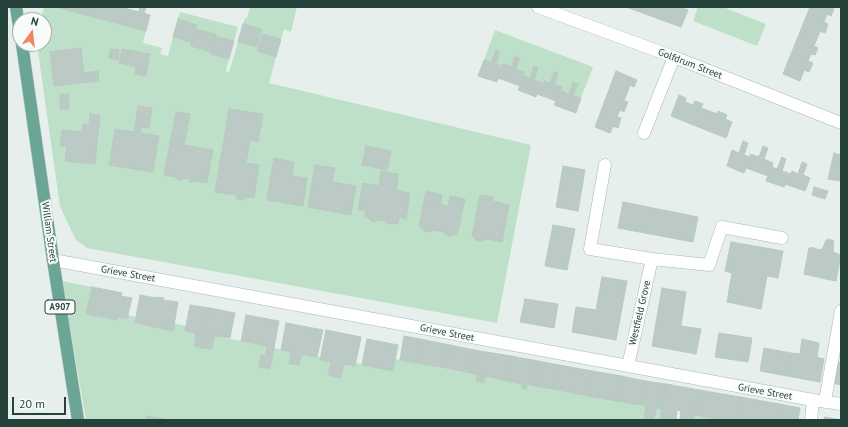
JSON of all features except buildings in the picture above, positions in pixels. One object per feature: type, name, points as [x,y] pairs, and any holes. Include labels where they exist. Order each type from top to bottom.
[{"type":"main road","name":"William Street","points":[[23,52],[78,420]]},
{"type":"street","name":"Golfdrum Street","points":[[538,7],[568,12],[674,57],[841,123]]},
{"type":"street","points":[[644,133],[674,57]]},
{"type":"street","points":[[605,166],[590,249],[652,259],[709,265],[722,227],[782,238]]},
{"type":"street","name":"Westfield Grove","points":[[628,366],[652,259]]},
{"type":"street","name":"Grieve Street","points":[[53,260],[841,404]]},
{"type":"street","points":[[811,420],[819,401],[841,311]]},
{"type":"green space","points":[[44,7],[56,7],[146,31],[143,43],[162,48],[160,54],[168,56],[173,37],[192,43],[192,46],[211,52],[210,54],[229,59],[226,71],[229,72],[238,42],[257,47],[257,51],[276,57],[269,83],[531,145],[497,323],[87,248],[76,240],[60,207],[38,52],[52,52],[52,12],[43,12]]},
{"type":"green space","points":[[250,7],[297,7],[291,32],[284,29],[281,39],[262,34],[262,29],[243,24],[245,18],[247,18]]},
{"type":"green space","points":[[698,7],[723,7],[766,24],[757,46],[693,21]]},
{"type":"green space","points":[[180,12],[238,27],[234,41],[196,29],[197,25],[178,19]]},
{"type":"green space","points":[[495,30],[593,67],[581,98],[573,95],[577,83],[573,82],[569,94],[560,90],[561,87],[554,85],[558,73],[554,72],[550,83],[544,81],[543,83],[534,80],[538,68],[534,67],[530,78],[523,76],[525,72],[516,69],[520,57],[515,56],[511,67],[503,63],[502,66],[496,64],[500,52],[496,50],[491,62],[484,60]]},
{"type":"green space","points":[[62,281],[92,287],[87,314],[117,320],[118,317],[127,319],[128,315],[136,317],[135,324],[172,330],[174,323],[186,326],[196,333],[194,346],[202,348],[212,349],[214,336],[267,346],[265,356],[261,355],[259,367],[270,369],[274,348],[291,352],[289,364],[299,365],[302,354],[320,357],[320,360],[331,362],[328,375],[341,378],[344,364],[355,366],[356,363],[393,371],[395,359],[478,375],[476,381],[484,383],[485,376],[522,384],[522,388],[526,389],[527,384],[646,406],[644,418],[654,420],[86,420]]},
{"type":"green space","points":[[656,408],[662,409],[660,418],[668,420],[654,420]]},
{"type":"green space","points":[[695,415],[720,420],[694,420]]}]
